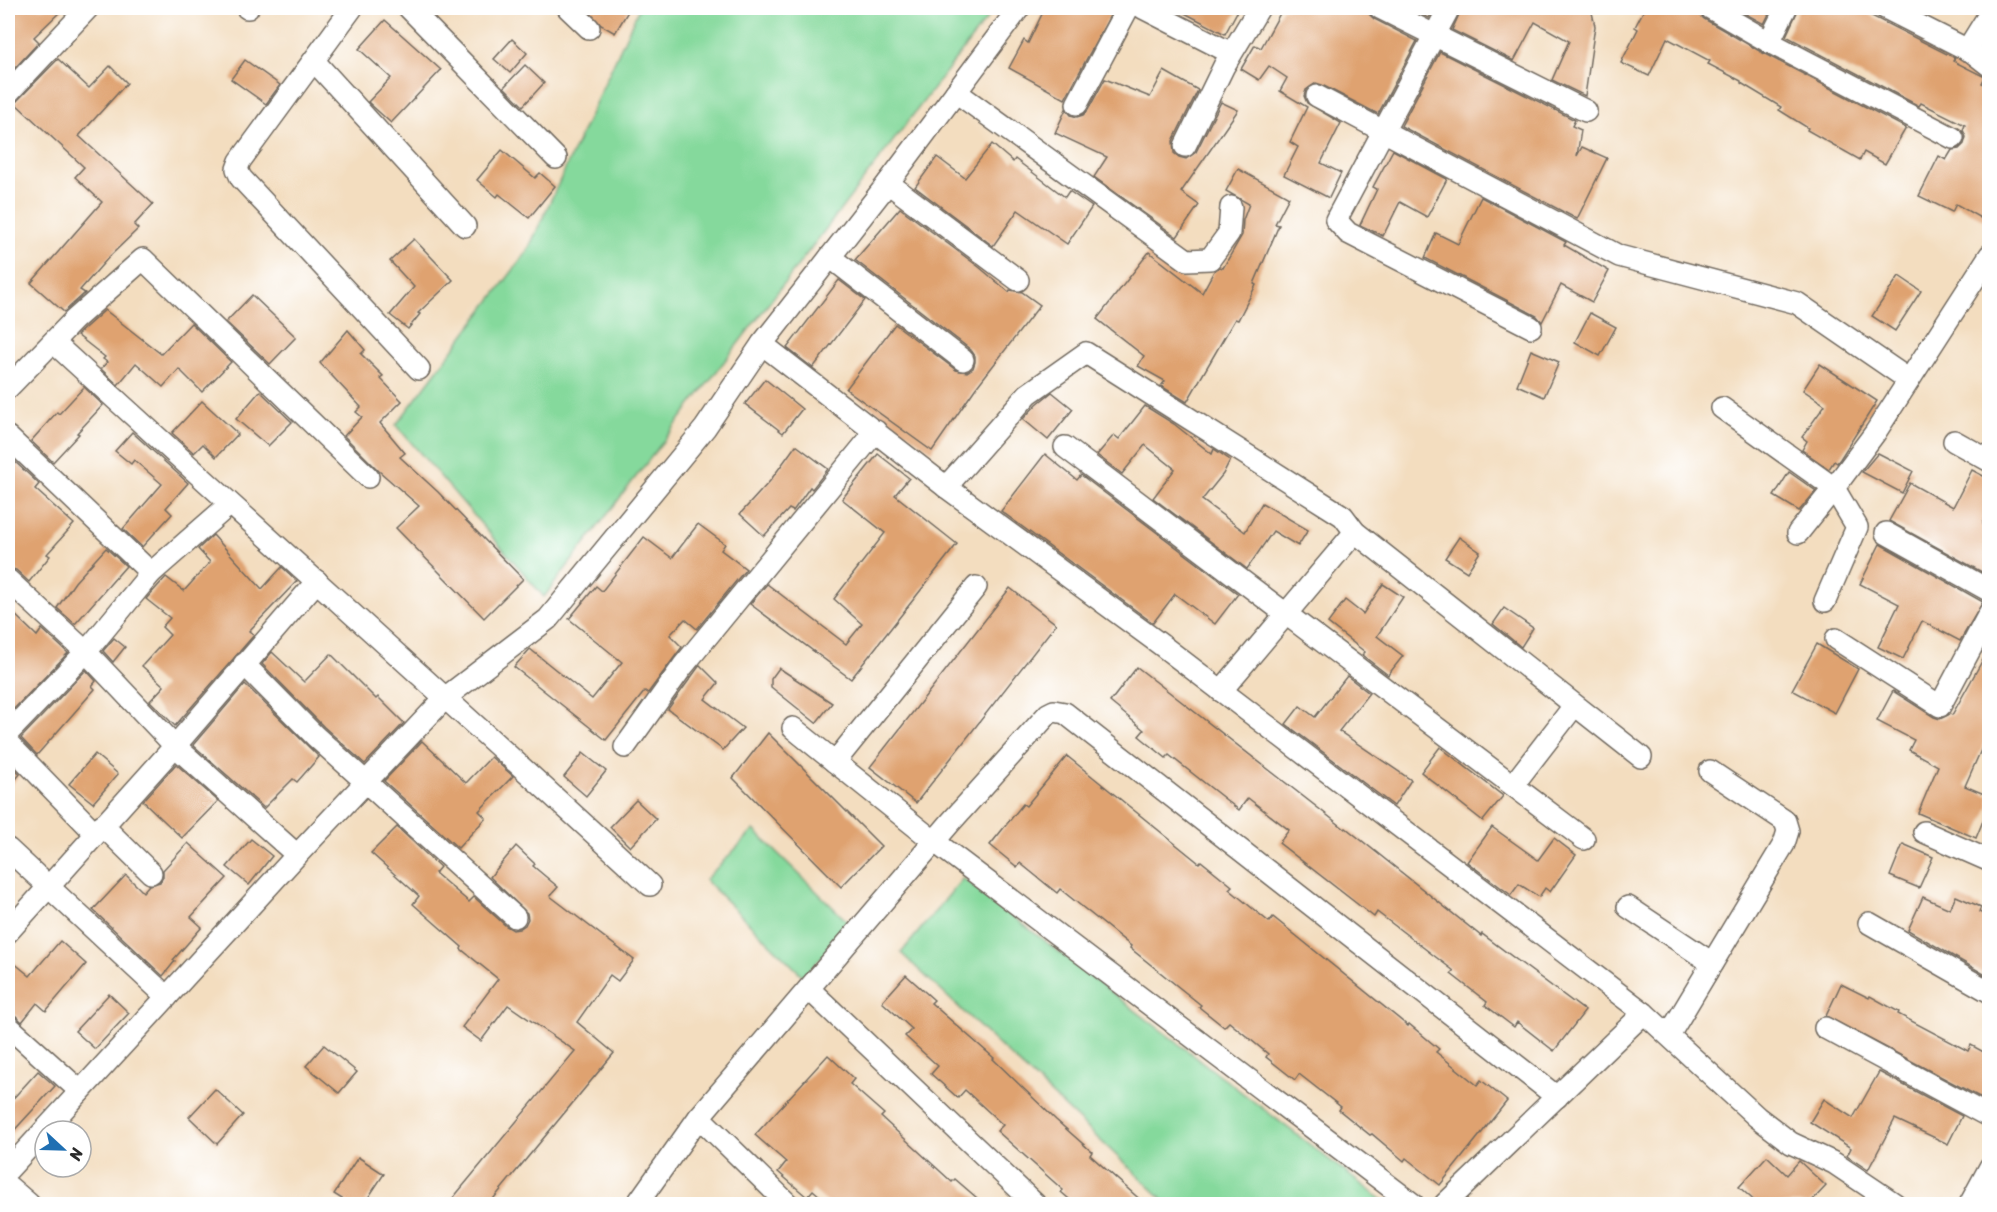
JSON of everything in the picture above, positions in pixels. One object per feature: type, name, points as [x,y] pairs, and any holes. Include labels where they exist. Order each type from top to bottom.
[{"type":"street","points":[[8,93],[88,8]]},
{"type":"street","points":[[352,8],[240,161],[237,169],[241,178],[256,195],[419,369]]},
{"type":"street","points":[[409,8],[555,158]]},
{"type":"street","points":[[568,8],[589,28]]},
{"type":"street","points":[[8,1170],[297,855],[446,697],[548,619],[705,428],[762,344],[888,183],[1019,8]]},
{"type":"street","points":[[1077,104],[1128,8]]},
{"type":"street","points":[[1143,8],[1231,53]]},
{"type":"street","points":[[1185,146],[1231,53],[1259,8]]},
{"type":"street","points":[[1380,8],[1586,111]]},
{"type":"street","points":[[1449,8],[1336,220],[1348,233],[1531,327]]},
{"type":"street","points":[[1710,8],[1769,42],[1953,138]]},
{"type":"street","points":[[1769,42],[1786,8]]},
{"type":"street","points":[[1885,8],[1967,50],[1989,66]]},
{"type":"street","points":[[1967,50],[1989,13]]},
{"type":"street","points":[[314,61],[465,226]]},
{"type":"street","points":[[956,92],[1187,260],[1210,259],[1229,233],[1231,207]]},
{"type":"street","points":[[1317,96],[1619,256],[1797,303],[1909,380]]},
{"type":"street","points":[[888,183],[1018,280]]},
{"type":"street","points":[[1798,533],[1875,433],[1989,255]]},
{"type":"street","points":[[830,257],[963,360]]},
{"type":"street","points":[[8,388],[74,320],[143,259],[368,477]]},
{"type":"street","points":[[53,342],[446,697],[650,885]]},
{"type":"street","points":[[762,344],[946,487],[1221,691],[1644,1012],[1756,1117],[1791,1143],[1834,1163],[1895,1204]]},
{"type":"street","points":[[946,487],[1028,393],[1086,353],[1343,516],[1355,532],[1641,757]]},
{"type":"street","points":[[1722,408],[1834,488],[1857,527],[1825,601]]},
{"type":"street","points":[[625,747],[683,666],[876,431]]},
{"type":"street","points":[[8,437],[151,573]]},
{"type":"street","points":[[1954,441],[1989,461]]},
{"type":"street","points":[[1065,447],[1584,839]]},
{"type":"street","points":[[8,733],[86,652],[151,573],[230,504]]},
{"type":"street","points":[[1221,691],[1355,532]]},
{"type":"street","points":[[1886,533],[1989,591]]},
{"type":"street","points":[[8,580],[86,652],[175,746],[297,855]]},
{"type":"street","points":[[8,932],[98,829],[175,746],[317,581]]},
{"type":"street","points":[[834,762],[976,587]]},
{"type":"street","points":[[1836,639],[1940,706],[1989,612]]},
{"type":"street","points":[[244,664],[315,736],[514,917]]},
{"type":"street","points":[[1513,785],[1575,706]]},
{"type":"street","points":[[637,1204],[699,1117],[934,842],[1048,714],[1054,711],[1065,713],[1557,1097]]},
{"type":"street","points":[[793,728],[934,842],[1413,1204]]},
{"type":"street","points":[[8,743],[98,829],[151,873]]},
{"type":"street","points":[[1669,1035],[1784,844],[1788,831],[1785,821],[1710,771]]},
{"type":"street","points":[[1924,832],[1989,861]]},
{"type":"street","points":[[8,849],[168,997]]},
{"type":"street","points":[[1628,907],[1712,963]]},
{"type":"street","points":[[1869,923],[1989,992]]},
{"type":"street","points":[[809,989],[1035,1204]]},
{"type":"street","points":[[1445,1204],[1644,1012]]},
{"type":"street","points":[[8,1026],[80,1091]]},
{"type":"street","points":[[1825,1028],[1989,1117]]},
{"type":"street","points":[[699,1117],[788,1204]]},
{"type":"street","points":[[1970,1204],[1989,1167]]},
{"type":"street","points":[[8,1186],[28,1204]]},
{"type":"green space","points":[[639,8],[995,8],[544,597],[396,425],[527,252]]},
{"type":"green space","points":[[754,830],[852,926],[803,976],[705,880]]},
{"type":"green space","points":[[963,878],[1387,1204],[1168,1204],[901,953]]},
{"type":"building","points":[[16,8],[64,8],[34,37],[39,42],[14,69],[8,63],[8,16]]},
{"type":"building","points":[[586,8],[630,8],[615,33],[601,25]]},
{"type":"building","points":[[1045,8],[1114,8],[1065,99],[1009,68],[1024,40],[1028,43]]},
{"type":"building","points":[[1175,8],[1239,8],[1225,34]]},
{"type":"building","points":[[1283,8],[1367,8],[1374,19],[1417,41],[1378,114],[1316,83],[1306,90],[1304,96],[1307,103],[1341,123],[1321,163],[1341,173],[1329,198],[1284,175],[1298,147],[1290,142],[1307,107],[1280,91],[1287,78],[1269,66],[1259,80],[1241,69],[1255,45],[1261,48]]},
{"type":"building","points":[[1408,8],[1435,8],[1429,18]]},
{"type":"building","points":[[1462,8],[1591,8],[1595,26],[1585,96],[1552,80],[1569,41],[1535,22],[1514,61],[1452,30]]},
{"type":"building","points":[[1645,8],[1697,8],[1704,19],[1763,53],[1906,128],[1885,164],[1864,152],[1860,160],[1807,130],[1808,128],[1779,110],[1781,107],[1741,81],[1708,64],[1710,61],[1667,38],[1649,76],[1621,63],[1638,29],[1635,27]]},
{"type":"building","points":[[1735,8],[1772,8],[1764,24]]},
{"type":"building","points":[[1799,8],[1856,8],[1955,58],[1953,61],[1985,77],[1982,83],[1989,87],[1989,223],[1956,204],[1952,212],[1919,196],[1939,156],[1946,160],[1952,150],[1959,149],[1964,144],[1965,125],[1921,103],[1919,106],[1786,36]]},
{"type":"building","points":[[385,20],[441,70],[391,123],[368,102],[391,78],[359,49]]},
{"type":"building","points":[[512,39],[527,53],[510,73],[494,59]]},
{"type":"building","points":[[1440,52],[1575,120],[1572,126],[1581,130],[1577,156],[1582,147],[1607,158],[1577,219],[1401,126]]},
{"type":"building","points":[[58,59],[89,88],[110,66],[127,83],[79,136],[153,204],[134,225],[138,229],[80,290],[85,293],[64,312],[31,283],[102,202],[75,177],[84,167],[15,103]]},
{"type":"building","points":[[245,60],[280,85],[266,104],[231,79]]},
{"type":"building","points":[[525,65],[544,83],[523,106],[504,87]]},
{"type":"building","points":[[1164,71],[1198,90],[1173,141],[1174,153],[1179,157],[1186,159],[1196,152],[1221,102],[1238,110],[1181,192],[1199,205],[1177,237],[1094,177],[1107,157],[1055,133],[1066,109],[1071,115],[1077,117],[1088,110],[1105,79],[1150,97]]},
{"type":"building","points":[[992,144],[1013,162],[1015,159],[1065,197],[1069,191],[1092,207],[1067,244],[1018,210],[993,246],[915,187],[937,157],[965,178]]},
{"type":"building","points":[[502,150],[535,178],[540,173],[555,186],[529,218],[499,194],[497,197],[477,180]]},
{"type":"building","points":[[1393,150],[1447,179],[1427,217],[1400,202],[1383,236],[1360,225],[1377,189],[1373,187]]},
{"type":"building","points":[[1238,169],[1289,197],[1275,224],[1279,225],[1254,284],[1256,285],[1238,320],[1235,319],[1187,402],[1161,386],[1165,381],[1138,366],[1144,356],[1097,319],[1149,252],[1202,293],[1214,271],[1220,267],[1223,268],[1242,235],[1243,220],[1249,204],[1226,191]]},
{"type":"building","points":[[1481,197],[1566,242],[1564,245],[1609,271],[1592,302],[1561,285],[1542,322],[1537,316],[1425,258],[1436,233],[1458,244]]},
{"type":"building","points":[[900,208],[1009,292],[1010,290],[1022,292],[1040,305],[975,389],[932,451],[846,389],[895,324],[956,370],[967,372],[973,368],[975,362],[975,356],[971,350],[855,260]]},
{"type":"building","points":[[414,239],[453,280],[418,313],[420,314],[408,329],[390,315],[414,287],[390,261]]},
{"type":"building","points":[[1899,276],[1921,291],[1895,331],[1872,316]]},
{"type":"building","points":[[839,280],[865,300],[813,368],[787,348]]},
{"type":"building","points":[[252,295],[296,337],[270,364],[226,322]]},
{"type":"building","points":[[105,310],[161,354],[191,323],[231,362],[202,392],[179,369],[163,387],[136,363],[118,385],[101,369],[107,362],[103,359],[105,357],[77,335]]},
{"type":"building","points":[[1590,313],[1616,327],[1600,356],[1575,342]]},
{"type":"building","points":[[348,330],[365,350],[361,354],[383,376],[380,378],[402,401],[380,423],[405,453],[400,457],[438,492],[523,579],[484,618],[396,528],[419,506],[344,436],[362,417],[356,412],[361,407],[320,363]]},
{"type":"building","points":[[1531,350],[1559,362],[1544,397],[1517,385]]},
{"type":"building","points":[[1820,364],[1877,401],[1840,459],[1837,463],[1834,461],[1829,469],[1802,450],[1807,441],[1802,437],[1825,405],[1803,390]]},
{"type":"building","points":[[765,379],[802,409],[783,433],[745,404]]},
{"type":"building","points":[[84,387],[103,405],[53,462],[31,441]]},
{"type":"building","points":[[260,391],[292,422],[268,446],[236,419]]},
{"type":"building","points":[[1052,392],[1073,409],[1048,440],[1023,419]]},
{"type":"building","points":[[202,401],[238,434],[216,457],[203,444],[194,453],[172,433]]},
{"type":"building","points":[[1145,406],[1174,424],[1212,454],[1214,449],[1230,460],[1223,474],[1202,500],[1245,532],[1262,503],[1308,530],[1298,546],[1273,531],[1247,569],[1153,498],[1175,469],[1145,445],[1122,474],[1097,455],[1114,435],[1119,439]]},
{"type":"building","points":[[132,432],[188,483],[166,508],[172,514],[142,547],[123,529],[162,484],[134,460],[131,464],[115,451]]},
{"type":"building","points":[[796,445],[828,469],[812,489],[810,487],[793,511],[789,509],[764,536],[740,514],[770,481]]},
{"type":"building","points":[[1878,453],[1913,471],[1902,493],[1862,472]]},
{"type":"building","points":[[878,454],[909,478],[895,495],[957,544],[851,679],[750,604],[767,584],[846,644],[862,624],[834,599],[885,533],[842,499]]},
{"type":"building","points":[[1045,454],[1077,480],[1081,475],[1238,594],[1215,624],[1175,594],[1153,623],[1001,511]]},
{"type":"building","points":[[13,460],[39,484],[35,489],[74,524],[47,554],[50,556],[29,582],[16,570],[8,568],[8,466]]},
{"type":"building","points":[[1972,470],[1989,479],[1989,510],[1983,523],[1989,526],[1989,576],[1889,521],[1910,483],[1953,507]]},
{"type":"building","points":[[1789,472],[1816,491],[1799,511],[1774,496]]},
{"type":"building","points":[[698,524],[725,544],[721,550],[746,569],[697,629],[685,619],[670,635],[682,647],[648,693],[645,691],[606,740],[514,667],[530,649],[592,699],[622,662],[569,619],[596,586],[602,591],[644,537],[672,558]]},
{"type":"building","points":[[213,535],[262,589],[282,567],[297,581],[249,631],[254,635],[175,726],[150,701],[164,686],[142,666],[170,635],[162,627],[170,618],[146,599],[166,577],[184,591],[210,562],[198,549]]},
{"type":"building","points":[[1459,537],[1480,552],[1467,572],[1445,558]]},
{"type":"building","points":[[1880,544],[1983,602],[1960,641],[1922,621],[1903,659],[1878,647],[1899,604],[1860,584]]},
{"type":"building","points":[[106,548],[126,566],[75,624],[57,608],[75,582]]},
{"type":"building","points":[[1383,584],[1403,597],[1377,636],[1403,656],[1388,675],[1362,655],[1365,652],[1328,623],[1345,600],[1363,614]]},
{"type":"building","points":[[1010,588],[1056,624],[916,803],[870,767]]},
{"type":"building","points":[[8,608],[37,636],[42,629],[68,653],[8,715]]},
{"type":"building","points":[[1504,608],[1533,628],[1521,647],[1493,624]]},
{"type":"building","points":[[114,638],[125,647],[113,662],[103,651]]},
{"type":"building","points":[[1989,640],[1989,732],[1965,786],[1989,796],[1989,806],[1976,838],[1918,813],[1938,766],[1909,750],[1914,740],[1877,721],[1893,691],[1934,717],[1940,719],[1952,715],[1986,654],[1983,653]]},
{"type":"building","points":[[1817,644],[1858,669],[1835,713],[1792,690]]},
{"type":"building","points":[[272,652],[304,682],[331,654],[404,723],[365,764],[324,727],[262,664]]},
{"type":"building","points":[[700,665],[718,683],[705,699],[743,728],[723,750],[668,709]]},
{"type":"building","points":[[1137,667],[1346,828],[1481,936],[1482,934],[1585,1011],[1554,1051],[1517,1022],[1514,1027],[1485,1005],[1487,1002],[1451,974],[1454,971],[1377,912],[1374,917],[1279,843],[1289,830],[1248,798],[1239,810],[1169,755],[1166,758],[1139,736],[1144,730],[1110,702]]},
{"type":"building","points":[[779,668],[832,703],[816,723],[771,687],[771,679]]},
{"type":"building","points":[[86,670],[96,681],[92,686],[95,689],[37,755],[21,738]]},
{"type":"building","points":[[1347,676],[1369,693],[1339,731],[1411,780],[1394,806],[1286,724],[1300,706],[1315,717]]},
{"type":"building","points":[[245,684],[319,757],[297,782],[293,779],[264,808],[193,745]]},
{"type":"building","points":[[768,733],[881,846],[841,887],[733,778]]},
{"type":"building","points":[[422,741],[466,783],[491,757],[513,776],[479,811],[486,818],[458,848],[384,781]]},
{"type":"building","points":[[1440,747],[1503,796],[1483,821],[1421,772]]},
{"type":"building","points":[[583,753],[606,771],[586,796],[564,777]]},
{"type":"building","points":[[95,754],[118,774],[93,803],[69,784]]},
{"type":"building","points":[[1067,756],[1199,863],[1201,861],[1232,886],[1229,889],[1269,922],[1273,917],[1408,1026],[1409,1024],[1439,1049],[1436,1052],[1477,1085],[1481,1080],[1507,1101],[1440,1185],[1406,1158],[1404,1161],[1372,1134],[1370,1135],[1339,1110],[1341,1107],[1299,1074],[1295,1080],[1266,1057],[1268,1054],[1229,1022],[1224,1027],[1199,1007],[1201,1005],[1130,948],[1131,946],[1060,889],[1057,893],[1020,863],[1017,867],[990,845],[1023,804],[1026,806]]},
{"type":"building","points":[[8,761],[20,774],[8,789]]},
{"type":"building","points":[[176,764],[218,801],[182,838],[143,801]]},
{"type":"building","points":[[636,800],[656,819],[630,847],[610,827]]},
{"type":"building","points":[[397,827],[440,867],[435,873],[469,902],[474,897],[513,930],[525,925],[528,919],[527,913],[490,877],[516,846],[535,864],[533,866],[558,887],[550,896],[634,960],[618,981],[610,975],[577,1022],[614,1053],[489,1204],[448,1204],[575,1051],[508,1005],[481,1041],[462,1027],[498,979],[461,949],[462,947],[413,904],[419,896],[371,853]]},
{"type":"building","points":[[1492,827],[1538,860],[1554,838],[1576,855],[1550,892],[1545,888],[1539,897],[1519,884],[1511,895],[1467,862]]},
{"type":"building","points":[[251,839],[272,856],[249,885],[227,867]]},
{"type":"building","points":[[188,843],[227,878],[191,917],[202,927],[173,960],[175,961],[163,976],[93,910],[126,875],[143,892],[149,885],[160,882],[163,870]]},
{"type":"building","points":[[1903,844],[1933,857],[1919,888],[1890,876]]},
{"type":"building","points":[[1956,896],[1981,907],[1979,912],[1989,917],[1989,977],[1908,930],[1923,897],[1950,909]]},
{"type":"building","points":[[60,941],[86,964],[46,1011],[37,1003],[22,1022],[16,1016],[8,1014],[8,958],[30,976]]},
{"type":"building","points":[[906,975],[934,1000],[931,1003],[994,1058],[1056,1120],[1092,1152],[1090,1155],[1145,1204],[1075,1204],[1061,1192],[1063,1190],[997,1131],[1003,1125],[965,1090],[958,1098],[931,1074],[938,1066],[905,1036],[912,1029],[882,1002]]},
{"type":"building","points":[[1841,984],[1869,998],[1870,996],[1899,1012],[1898,1014],[1968,1051],[1971,1045],[1989,1055],[1989,1102],[1826,1016]]},
{"type":"building","points":[[109,994],[129,1013],[95,1049],[75,1031]]},
{"type":"building","points":[[324,1045],[357,1072],[339,1093],[306,1066]]},
{"type":"building","points":[[828,1055],[854,1079],[850,1084],[884,1114],[881,1117],[952,1182],[955,1179],[984,1204],[829,1204],[813,1190],[807,1197],[778,1172],[786,1162],[755,1135]]},
{"type":"building","points":[[38,1071],[55,1086],[8,1137],[8,1104]]},
{"type":"building","points":[[1879,1072],[1962,1116],[1948,1144],[1895,1119],[1868,1170],[1847,1156],[1851,1148],[1810,1122],[1824,1099],[1853,1118]]},
{"type":"building","points":[[215,1089],[243,1115],[217,1144],[189,1117]]},
{"type":"building","points":[[1767,1156],[1787,1175],[1799,1161],[1826,1186],[1809,1204],[1758,1204],[1739,1187]]},
{"type":"building","points":[[358,1157],[384,1174],[364,1204],[350,1204],[334,1194]]}]
